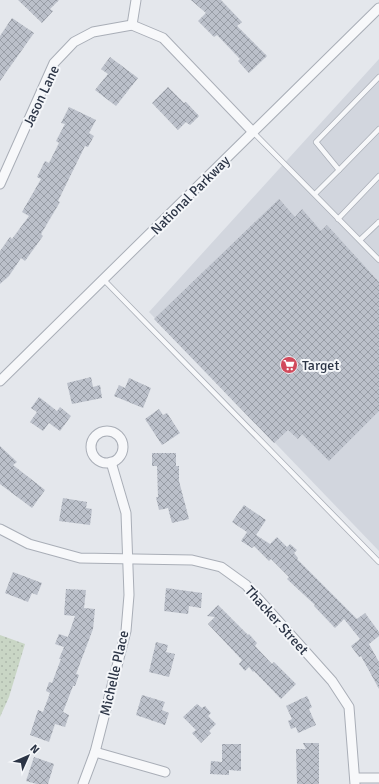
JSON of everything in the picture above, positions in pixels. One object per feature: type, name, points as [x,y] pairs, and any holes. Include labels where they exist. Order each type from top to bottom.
[{"type":"street","points":[[136,0],[132,25],[163,38],[253,132]]},
{"type":"street","name":"National Parkway","points":[[0,381],[379,8]]},
{"type":"street","name":"Jason Lane","points":[[0,184],[54,63],[74,42],[93,32],[132,25]]},
{"type":"street","name":"Michelle Place","points":[[83,784],[95,752],[126,631],[129,595],[126,513],[111,462]]},
{"type":"street","name":"Thacker Street","points":[[0,529],[29,544],[80,558],[192,560],[221,567],[246,584],[332,681],[349,707],[355,781]]},
{"type":"street","points":[[95,752],[165,772]]},
{"type":"street","points":[[355,781],[379,778]]},
{"type":"lane","points":[[339,170],[316,142],[379,78]]},
{"type":"lane","points":[[315,194],[379,129]]},
{"type":"lane","points":[[253,132],[379,260]]},
{"type":"lane","points":[[338,219],[379,176]]},
{"type":"lane","points":[[360,240],[379,222]]},
{"type":"lane","points":[[104,280],[379,562]]},
{"type":"shaded area","name":"Target","points":[[379,59],[379,551],[149,312]]},
{"type":"green space","points":[[0,635],[25,644],[9,697],[0,717]]},
{"type":"building","points":[[18,0],[59,0],[50,9],[53,11],[42,23]]},
{"type":"building","points":[[191,0],[221,0],[242,22],[237,26],[267,56],[249,73],[238,61],[240,59],[217,35],[214,37],[198,21],[206,13]]},
{"type":"building","points":[[12,18],[34,33],[0,81],[0,36]]},
{"type":"building","points":[[110,57],[138,78],[116,106],[95,90],[108,74],[101,69]]},
{"type":"building","points":[[168,87],[184,103],[186,102],[199,116],[190,125],[186,122],[178,130],[152,103]]},
{"type":"building","points":[[69,107],[96,120],[89,133],[94,136],[88,147],[85,146],[58,201],[60,202],[41,234],[43,236],[25,261],[21,258],[9,276],[0,284],[0,251],[10,237],[12,239],[29,216],[22,212],[41,179],[37,177],[45,161],[49,163],[59,143],[56,141],[65,124],[61,123]]},
{"type":"building","name":"Target","points":[[279,199],[295,217],[302,209],[321,231],[327,225],[379,282],[379,411],[329,461],[302,434],[298,439],[288,430],[274,443],[154,319]]},
{"type":"building","points":[[91,377],[93,387],[100,385],[102,398],[72,404],[67,383]]},
{"type":"building","points":[[129,378],[151,388],[143,408],[114,396],[119,385],[125,388]]},
{"type":"building","points":[[39,397],[57,411],[60,407],[71,416],[60,431],[49,423],[43,431],[30,422],[37,412],[31,408]]},
{"type":"building","points":[[159,409],[163,415],[167,413],[180,433],[162,445],[145,419]]},
{"type":"building","points":[[0,446],[17,462],[13,465],[45,490],[32,508],[0,484]]},
{"type":"building","points":[[152,453],[176,453],[176,466],[179,466],[179,481],[189,519],[172,523],[168,508],[159,510],[156,497],[158,497],[157,466],[152,466]]},
{"type":"building","points":[[63,498],[87,502],[86,508],[92,509],[90,525],[59,521]]},
{"type":"building","points":[[244,505],[266,520],[256,535],[270,544],[277,537],[287,547],[290,544],[297,550],[294,553],[298,558],[297,559],[357,619],[365,613],[379,632],[379,636],[369,644],[379,662],[379,689],[361,656],[359,657],[351,646],[360,639],[344,619],[335,628],[314,606],[315,605],[287,579],[289,577],[271,559],[269,561],[254,546],[252,548],[241,541],[247,532],[232,522]]},
{"type":"building","points":[[13,572],[42,583],[37,595],[32,593],[28,602],[5,593]]},
{"type":"building","points":[[166,588],[202,593],[201,608],[189,606],[188,614],[164,611]]},
{"type":"building","points":[[66,589],[86,590],[84,608],[95,609],[93,629],[76,674],[79,675],[63,712],[69,715],[65,727],[55,724],[49,742],[30,735],[38,710],[43,712],[50,693],[46,691],[49,682],[52,683],[61,659],[59,659],[64,647],[55,644],[59,634],[68,637],[75,616],[64,615]]},
{"type":"building","points":[[218,605],[248,635],[249,634],[257,643],[255,646],[272,664],[274,662],[296,684],[281,699],[249,667],[245,671],[239,664],[242,660],[208,624],[215,617],[207,616]]},
{"type":"building","points":[[156,642],[168,645],[166,652],[175,654],[169,677],[149,672]]},
{"type":"building","points":[[142,695],[165,702],[162,710],[169,713],[165,725],[136,715]]},
{"type":"building","points":[[307,696],[312,707],[309,709],[316,725],[298,733],[296,727],[291,729],[288,721],[292,719],[286,706]]},
{"type":"building","points":[[197,704],[202,708],[205,706],[211,713],[208,716],[216,724],[209,731],[211,733],[201,743],[192,733],[196,730],[183,717]]},
{"type":"building","points":[[303,743],[319,743],[319,784],[297,784],[296,749],[306,749]]},
{"type":"building","points":[[222,744],[241,744],[241,771],[229,770],[229,775],[210,774],[211,761],[222,762]]},
{"type":"building","points":[[34,757],[54,764],[48,784],[37,784],[26,781]]},
{"type":"place","name":"Target","points":[[289,365]]}]
